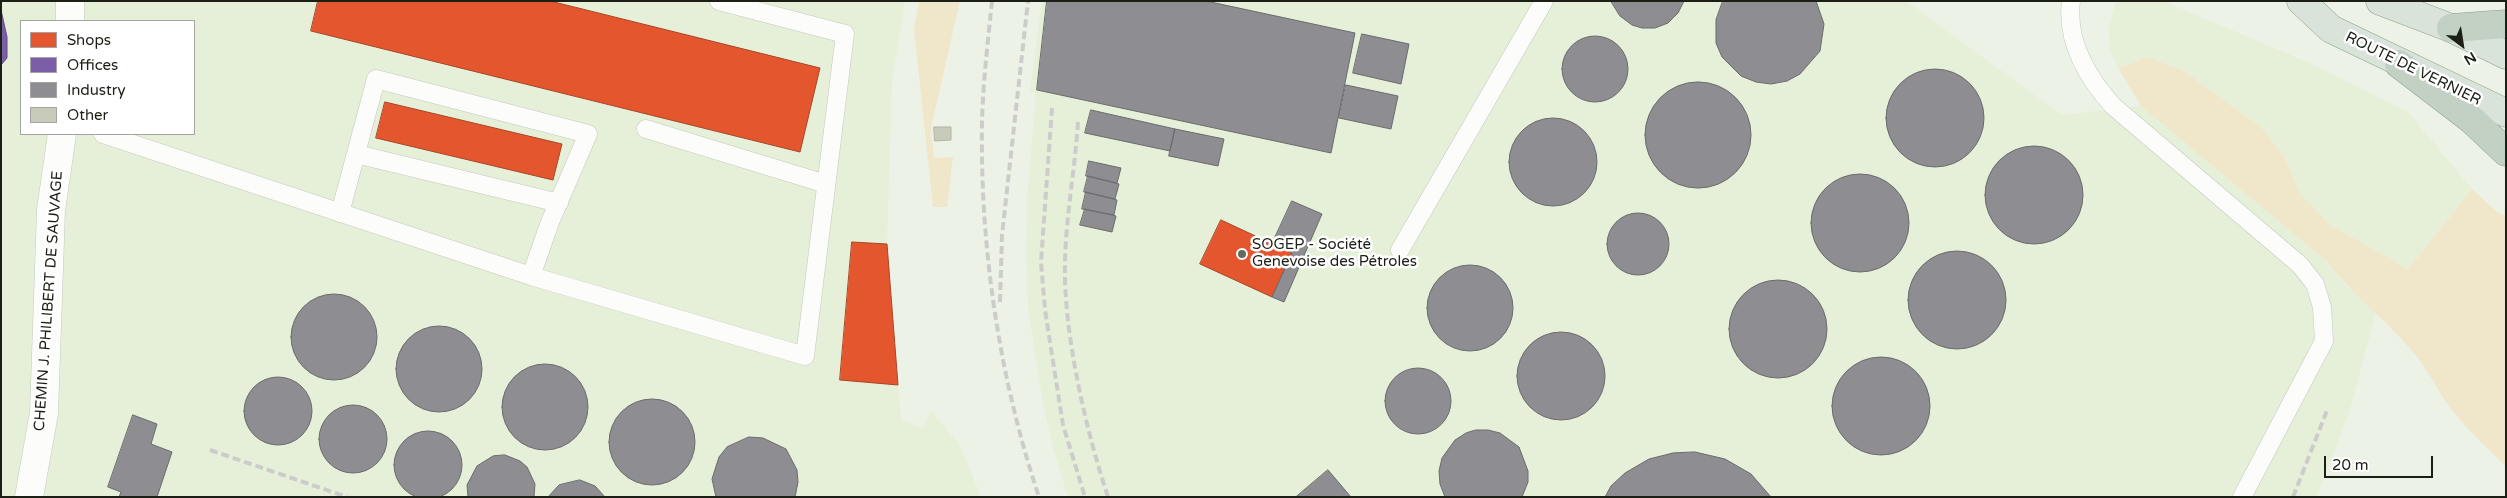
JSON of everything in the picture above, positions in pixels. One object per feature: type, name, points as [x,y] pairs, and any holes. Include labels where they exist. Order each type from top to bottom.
[{"type":"highway","points":[[2451,28],[2506,24]]},
{"type":"highway","points":[[2399,64],[2472,120],[2506,152]]},
{"type":"main road","name":"ROUTE DE VERNIER","points":[[2301,1],[2331,29],[2399,64],[2506,113]]},
{"type":"main road","points":[[2380,1],[2451,28],[2506,55]]},
{"type":"street","points":[[70,1],[70,20]]},
{"type":"street","name":"CHEMIN J. PHILIBERT DE SAUVAGE","points":[[29,497],[44,413],[51,210],[62,135]]},
{"type":"lane","points":[[106,135],[531,276],[805,356],[845,34],[719,1]]},
{"type":"lane","points":[[1400,250],[1544,1]]},
{"type":"lane","points":[[2071,1],[2069,18],[2078,52],[2094,85],[2112,106],[2300,265],[2315,284],[2322,306],[2324,341],[2242,497]]},
{"type":"lane","points":[[340,213],[376,79],[588,134],[531,276]]},
{"type":"lane","points":[[646,128],[826,184]]},
{"type":"lane","points":[[356,154],[559,203]]},
{"type":"shaded area","points":[[1,1],[905,1],[892,81],[887,244],[901,420],[923,428],[931,411],[960,445],[981,497],[1,497]]},
{"type":"shaded area","points":[[919,1],[960,1],[931,128],[934,158],[953,157],[947,207],[933,207],[914,29]]},
{"type":"shaded area","points":[[1042,1],[1906,1],[2062,115],[2141,106],[2325,260],[2344,283],[2376,311],[2349,414],[2316,497],[1068,497],[1055,455],[1043,405],[1028,307],[1027,201],[1036,93],[1030,91]]},
{"type":"shaded area","points":[[2119,1],[2163,1],[2312,64],[2408,112],[2472,189],[2408,269],[2329,224],[2299,192],[2285,158],[2262,128],[2184,71],[2148,57],[2118,68],[2110,50],[2109,28],[2115,4]]},
{"type":"shaded area","points":[[2148,57],[2184,71],[2262,128],[2285,158],[2299,192],[2329,224],[2408,269],[2472,189],[2498,213],[2506,215],[2506,467],[2458,417],[2444,399],[2421,362],[2406,344],[2347,285],[2325,260],[2141,106],[2118,68]]},
{"type":"building: Shops","points":[[318,1],[550,1],[820,68],[800,152],[311,31]]},
{"type":"building: Shops","points":[[385,102],[562,144],[553,180],[376,138]]},
{"type":"building: Shops","points":[[1221,220],[1292,253],[1272,297],[1200,264]]},
{"type":"building: Shops","points":[[852,242],[887,244],[898,385],[840,380]]},
{"type":"building: Offices","points":[[1,10],[7,37],[7,58],[1,65]]},
{"type":"building: Industry","points":[[1047,1],[1206,1],[1355,33],[1331,153],[1037,90]]},
{"type":"building: Industry","points":[[1611,1],[1684,1],[1678,13],[1668,23],[1655,28],[1642,28],[1632,25],[1620,16]]},
{"type":"building: Industry","points":[[1723,1],[1816,1],[1824,24],[1820,51],[1800,74],[1787,81],[1771,84],[1756,82],[1741,76],[1722,57],[1716,43],[1716,20]]},
{"type":"building: Industry","points":[[1362,34],[1409,44],[1401,84],[1353,73]]},
{"type":"building: Industry","points":[[1595,36],[1608,39],[1618,46],[1625,56],[1628,69],[1625,82],[1618,92],[1608,99],[1595,102],[1582,99],[1572,92],[1565,82],[1562,69],[1565,56],[1572,46],[1582,39]]},
{"type":"building: Industry","points":[[1935,69],[1954,72],[1970,83],[1981,99],[1984,118],[1981,137],[1970,153],[1954,164],[1935,167],[1916,164],[1900,153],[1889,137],[1886,118],[1889,99],[1900,83],[1916,72]]},
{"type":"building: Industry","points":[[1698,82],[1718,86],[1736,97],[1747,115],[1751,135],[1747,155],[1736,173],[1718,184],[1698,188],[1678,184],[1660,173],[1649,155],[1645,135],[1649,115],[1660,97],[1678,86]]},
{"type":"building: Industry","points":[[1346,85],[1398,96],[1391,129],[1339,118]]},
{"type":"building: Industry","points":[[1091,110],[1175,129],[1170,151],[1085,133]]},
{"type":"building: Industry","points":[[1553,118],[1570,122],[1584,131],[1593,145],[1597,162],[1593,179],[1584,193],[1570,202],[1553,206],[1536,202],[1522,193],[1513,179],[1509,162],[1513,145],[1522,131],[1536,122]]},
{"type":"building: Industry","points":[[1175,129],[1224,139],[1218,166],[1169,156]]},
{"type":"building: Industry","points":[[2034,146],[2053,149],[2069,160],[2080,176],[2083,195],[2080,214],[2069,230],[2053,241],[2034,244],[2015,241],[1999,230],[1988,214],[1985,195],[1988,176],[1999,160],[2015,149]]},
{"type":"building: Industry","points":[[1089,161],[1121,168],[1117,183],[1086,176]]},
{"type":"building: Industry","points":[[1860,174],[1879,177],[1895,188],[1906,204],[1909,223],[1906,242],[1895,258],[1879,269],[1860,272],[1841,269],[1825,258],[1814,242],[1811,223],[1814,204],[1825,188],[1841,177]]},
{"type":"building: Industry","points":[[1088,176],[1119,184],[1115,199],[1084,192]]},
{"type":"building: Industry","points":[[1086,192],[1117,200],[1114,215],[1082,209]]},
{"type":"building: Industry","points":[[1292,201],[1322,214],[1284,302],[1272,297],[1292,253],[1272,244]]},
{"type":"building: Industry","points":[[1085,209],[1116,216],[1112,232],[1080,225]]},
{"type":"building: Industry","points":[[1632,213],[1644,213],[1660,222],[1667,232],[1669,244],[1667,256],[1660,266],[1644,275],[1632,275],[1621,270],[1612,261],[1607,250],[1607,238],[1612,227],[1621,218]]},
{"type":"building: Industry","points":[[1957,251],[1976,254],[1992,265],[2003,281],[2006,300],[2003,319],[1992,335],[1976,346],[1957,349],[1938,346],[1922,335],[1911,319],[1908,300],[1911,281],[1922,265],[1938,254]]},
{"type":"building: Industry","points":[[1470,265],[1486,268],[1494,272],[1506,284],[1510,292],[1513,308],[1510,324],[1506,332],[1494,344],[1486,348],[1470,351],[1454,348],[1446,344],[1434,332],[1430,324],[1427,308],[1430,292],[1434,284],[1446,272],[1454,268]]},
{"type":"building: Industry","points":[[1778,280],[1797,283],[1813,294],[1824,310],[1827,329],[1824,348],[1813,364],[1797,375],[1778,378],[1759,375],[1743,364],[1732,348],[1729,329],[1732,310],[1743,294],[1759,283]]},
{"type":"building: Industry","points":[[334,294],[350,297],[358,301],[370,313],[374,321],[377,337],[374,353],[370,361],[358,373],[350,377],[334,380],[318,377],[310,373],[298,361],[294,353],[291,337],[294,321],[298,313],[310,301],[318,297]]},
{"type":"building: Industry","points":[[439,326],[455,329],[463,333],[475,345],[479,353],[482,369],[479,385],[475,393],[463,405],[455,409],[439,412],[423,409],[415,405],[403,393],[399,385],[396,369],[399,353],[403,345],[415,333],[423,329]]},
{"type":"building: Industry","points":[[1561,332],[1578,335],[1592,345],[1602,359],[1605,376],[1602,393],[1592,407],[1578,417],[1561,420],[1544,417],[1530,407],[1520,393],[1517,376],[1520,359],[1530,345],[1544,335]]},
{"type":"building: Industry","points":[[1881,357],[1900,360],[1916,371],[1927,387],[1930,406],[1927,425],[1916,441],[1900,452],[1881,455],[1862,452],[1846,441],[1835,425],[1832,406],[1835,387],[1846,371],[1862,360]]},
{"type":"building: Industry","points":[[545,364],[561,367],[569,371],[581,383],[585,391],[588,407],[585,423],[581,431],[569,443],[561,447],[545,450],[529,447],[521,443],[509,431],[505,423],[502,407],[505,391],[509,383],[521,371],[529,367]]},
{"type":"building: Industry","points":[[1418,368],[1431,371],[1441,378],[1448,388],[1451,401],[1448,414],[1441,424],[1431,431],[1418,434],[1405,431],[1395,424],[1388,414],[1385,401],[1388,388],[1395,378],[1405,371]]},
{"type":"building: Industry","points":[[278,377],[291,380],[302,387],[309,398],[312,411],[309,424],[302,435],[291,442],[278,445],[265,442],[254,435],[247,424],[244,411],[247,398],[254,387],[265,380]]},
{"type":"building: Industry","points":[[652,399],[668,402],[676,406],[688,418],[692,426],[695,442],[692,458],[688,466],[676,478],[668,482],[652,485],[636,482],[628,478],[616,466],[612,458],[609,442],[612,426],[616,418],[628,406],[636,402]]},
{"type":"building: Industry","points":[[353,405],[366,408],[377,415],[384,426],[387,439],[384,452],[377,463],[366,470],[353,473],[340,470],[329,463],[322,452],[319,439],[322,426],[329,415],[340,408]]},
{"type":"building: Industry","points":[[133,415],[157,424],[151,444],[172,452],[157,497],[119,497],[121,492],[108,487]]},
{"type":"building: Industry","points":[[1476,430],[1500,433],[1519,447],[1528,471],[1528,482],[1522,497],[1445,497],[1440,484],[1439,471],[1442,458],[1455,440],[1466,433]]},
{"type":"building: Industry","points":[[428,431],[441,434],[452,441],[459,452],[462,465],[459,478],[452,489],[441,496],[428,499],[415,496],[404,489],[397,478],[394,465],[397,452],[404,441],[415,434]]},
{"type":"building: Industry","points":[[749,437],[763,438],[786,449],[797,470],[798,482],[795,497],[716,497],[712,479],[719,457],[727,447]]},
{"type":"building: Industry","points":[[1695,452],[1725,459],[1751,474],[1771,497],[1605,497],[1611,486],[1625,473],[1649,459],[1673,453]]},
{"type":"building: Industry","points":[[505,455],[520,461],[527,467],[535,484],[534,497],[468,497],[467,485],[477,466],[493,456]]},
{"type":"building: Industry","points":[[1328,470],[1351,497],[1296,497]]},
{"type":"building: Industry","points":[[580,480],[595,486],[605,497],[548,497],[559,485]]},
{"type":"building: Other","points":[[934,127],[951,127],[951,140],[935,141]]},
{"type":"railway","points":[[992,1],[982,122],[984,217],[995,312],[1003,359],[1013,406],[1039,497]]},
{"type":"railway","points":[[1000,302],[1002,235],[1028,1]]},
{"type":"railway","points":[[1052,108],[1041,262],[1045,310],[1063,425],[1085,497]]},
{"type":"railway","points":[[1078,122],[1067,227],[1065,289],[1077,381],[1108,497]]},
{"type":"railway","points":[[2293,497],[2328,408]]},
{"type":"railway","points":[[210,450],[347,497]]},
{"type":"place","name":"SOGEP - Société Genevoise des Pétroles","points":[[1242,254]]}]
